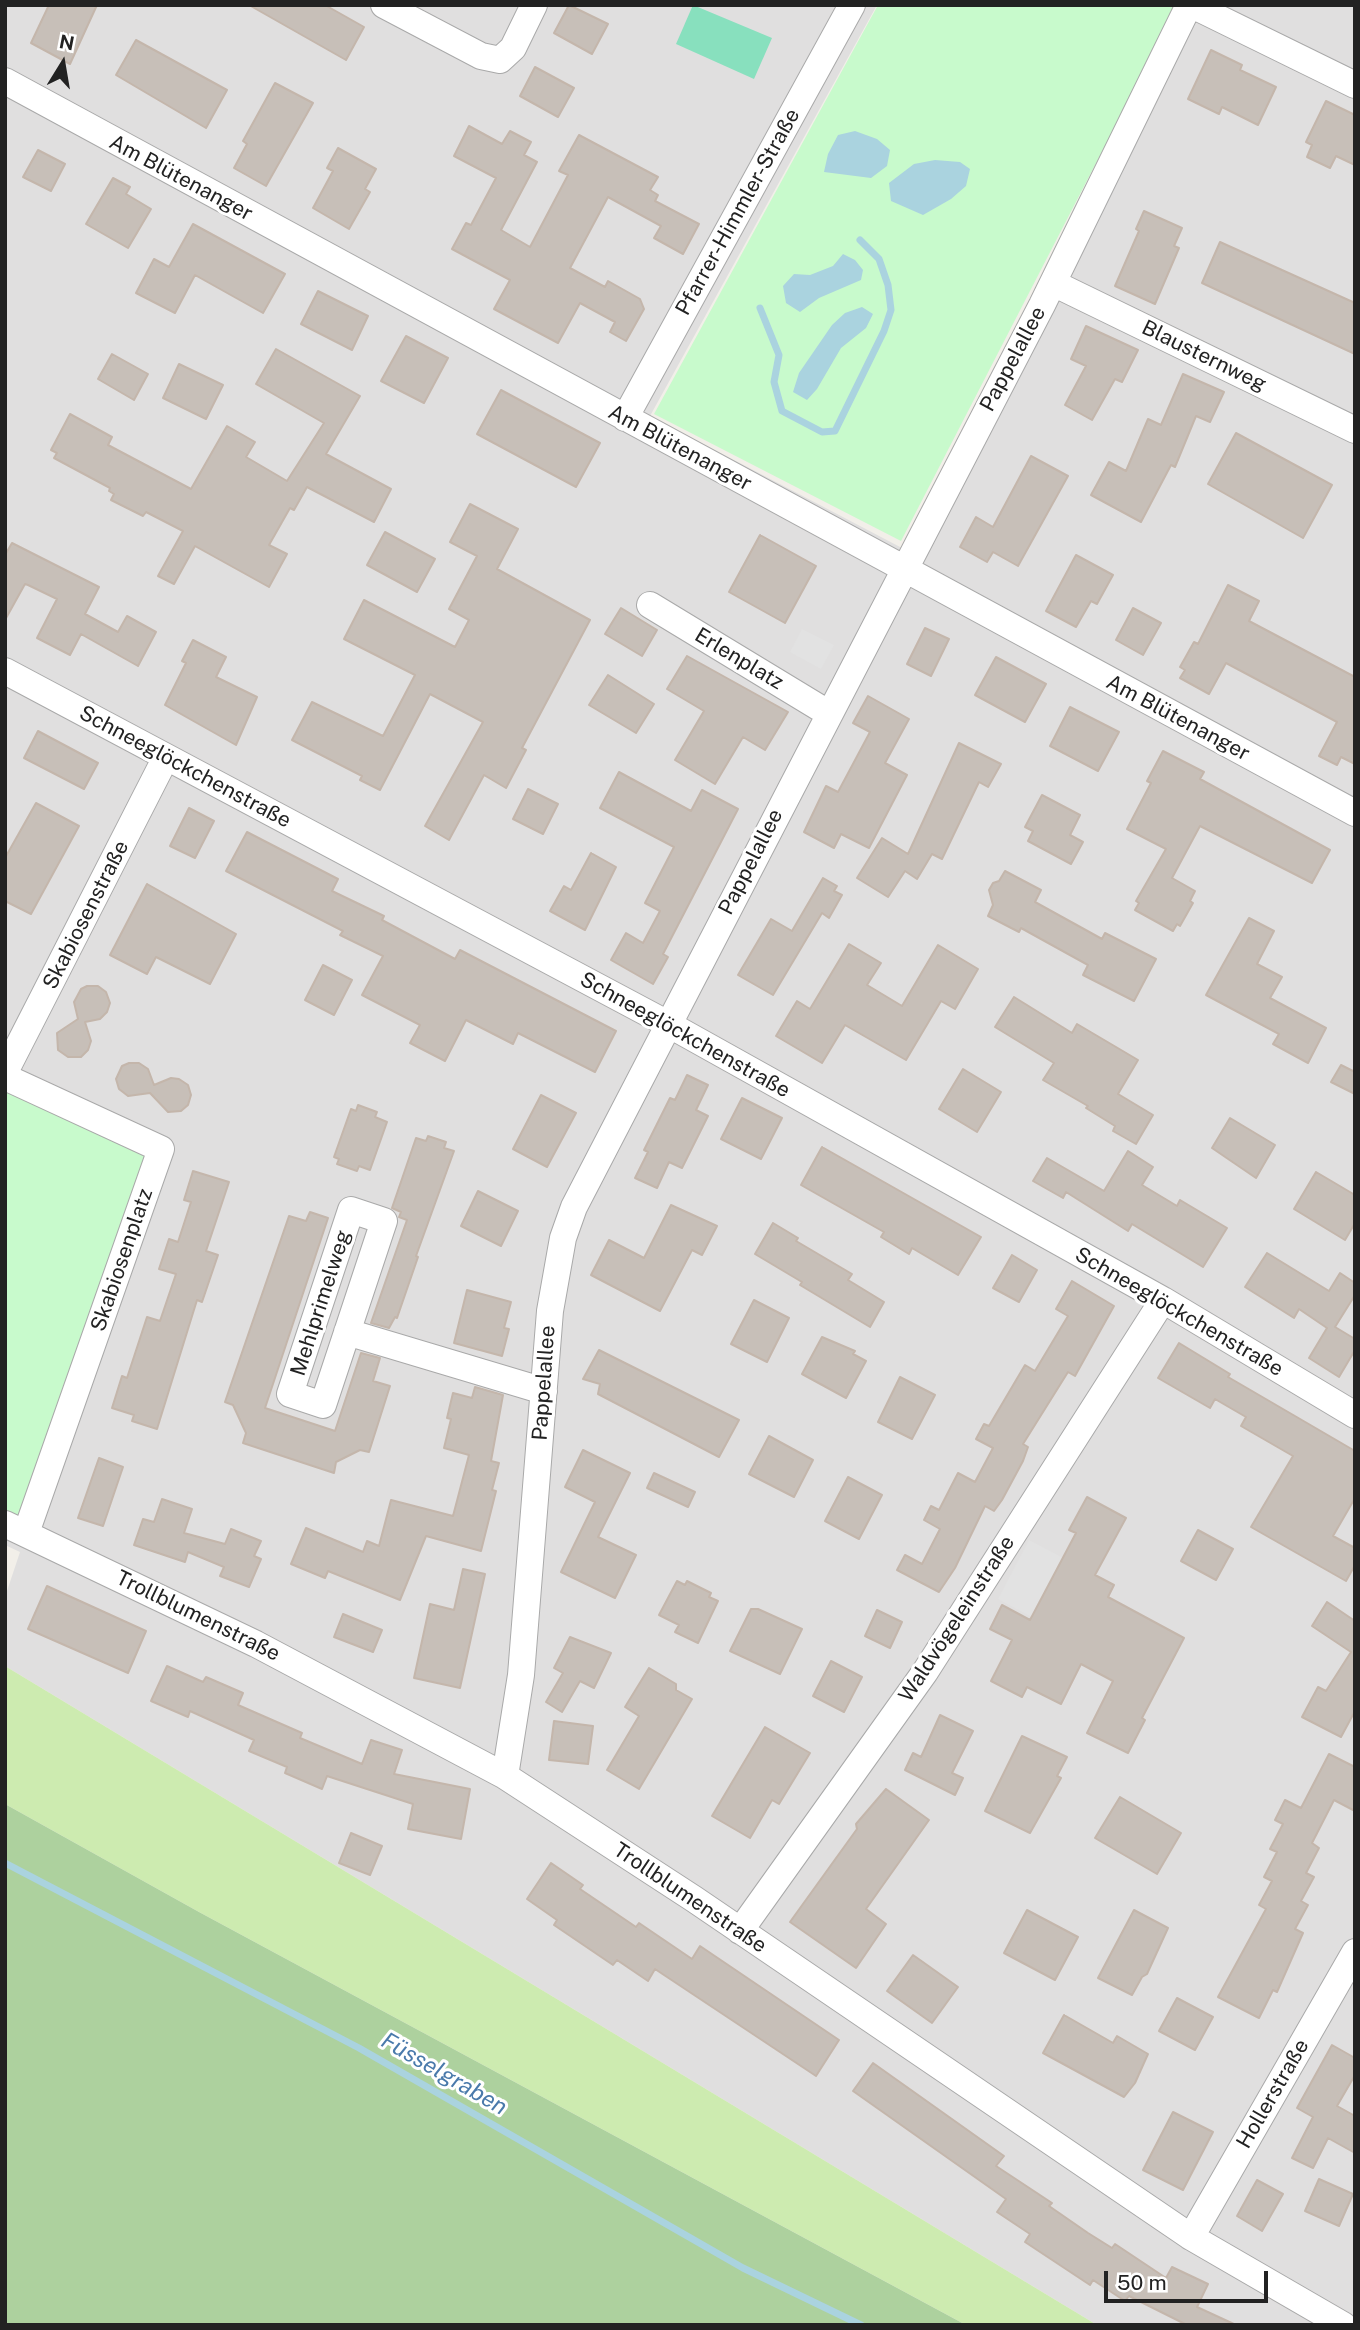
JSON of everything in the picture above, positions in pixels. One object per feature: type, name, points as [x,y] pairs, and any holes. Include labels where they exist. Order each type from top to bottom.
[{"type":"street","points":[[384,5],[481,57],[500,60],[513,48],[534,5]]},
{"type":"street","name":"Pfarrer-Himmler-Straße","points":[[625,418],[852,5]]},
{"type":"street","points":[[1190,5],[1355,85]]},
{"type":"street","name":"Pappelallee","points":[[505,1776],[522,1675],[550,1311],[563,1238],[573,1207],[1053,283],[1190,5]]},
{"type":"street","name":"Am Blütenanger","points":[[5,81],[1355,813]]},
{"type":"street","name":"Blausternweg","points":[[1053,283],[1355,429]]},
{"type":"street","name":"Erlenplatz","points":[[650,605],[828,713]]},
{"type":"street","name":"Schneeglöckchenstraße","points":[[5,671],[667,1024],[1163,1300],[1355,1415]]},
{"type":"street","name":"Skabiosenstraße","points":[[5,1075],[166,757]]},
{"type":"street","name":"Skabiosenplatz","points":[[5,1075],[161,1149],[16,1528]]},
{"type":"street","name":"Mehlprimelweg","points":[[351,1210],[384,1221],[347,1332],[323,1405],[290,1394],[351,1210]]},
{"type":"street","name":"Waldvögeleinstraße","points":[[740,1931],[925,1672],[1163,1300]]},
{"type":"street","name":"Mehlprimelweg","points":[[347,1332],[544,1391]]},
{"type":"street","name":"Trollblumenstraße","points":[[16,1528],[256,1644],[505,1776],[740,1931],[1191,2237],[1343,2325]]},
{"type":"street","name":"Hollerstraße","points":[[1191,2237],[1355,1952]]},
{"type":"shaded area","points":[[5,5],[877,5],[650,416],[902,548],[1187,5],[1355,5],[1355,2325],[1097,2325],[5,1666],[5,1597],[20,1552],[5,1545]]},
{"type":"shaded area","points":[[802,629],[834,645],[821,669],[790,652]]},
{"type":"shaded area","points":[[1029,1540],[1063,1558],[1032,1617],[998,1599]]},
{"type":"green space","points":[[693,5],[772,38],[754,79],[676,44]]},
{"type":"green space","points":[[878,5],[1169,5],[1176,8],[901,541],[654,414]]},
{"type":"green space","points":[[5,1089],[152,1156],[23,1518],[5,1511]]},
{"type":"green space","points":[[5,1666],[1097,2325],[966,2325],[199,1912],[5,1804]]},
{"type":"green space","points":[[5,1804],[199,1912],[966,2325],[5,2325]]},
{"type":"water","points":[[855,131],[877,139],[890,150],[887,166],[871,178],[824,172],[828,154],[838,135]]},
{"type":"water","points":[[935,160],[960,162],[970,169],[966,186],[951,199],[923,215],[891,201],[889,183],[914,164]]},
{"type":"water","points":[[843,254],[855,260],[863,270],[861,280],[819,298],[800,312],[786,303],[783,286],[794,274],[810,275],[833,266]]},
{"type":"water","points":[[862,307],[873,314],[866,328],[841,348],[817,389],[807,400],[793,392],[799,373],[832,325],[845,313]]},
{"type":"building","points":[[49,5],[97,5],[70,64],[31,43]]},
{"type":"building","points":[[249,5],[325,5],[364,27],[346,60]]},
{"type":"building","points":[[569,5],[608,24],[592,54],[554,33]]},
{"type":"building","points":[[136,40],[227,90],[206,128],[116,75]]},
{"type":"building","points":[[1211,50],[1242,65],[1240,70],[1276,87],[1258,125],[1222,107],[1219,114],[1188,99]]},
{"type":"building","points":[[535,67],[574,88],[558,117],[520,96]]},
{"type":"building","points":[[275,83],[313,103],[266,186],[234,168],[247,144],[243,141]]},
{"type":"building","points":[[1326,101],[1355,115],[1355,165],[1336,156],[1330,168],[1307,157],[1312,145],[1306,142]]},
{"type":"building","points":[[469,126],[502,144],[510,131],[531,142],[524,155],[537,162],[501,230],[530,247],[568,175],[559,171],[579,135],[658,177],[650,190],[658,195],[655,201],[699,224],[683,254],[654,238],[661,226],[608,197],[570,268],[605,287],[608,281],[640,299],[644,309],[626,341],[610,332],[615,322],[580,303],[558,343],[494,309],[510,280],[452,249],[466,223],[471,225],[496,178],[454,156]]},
{"type":"building","points":[[338,148],[376,169],[365,189],[370,192],[349,229],[313,208],[333,171],[327,168]]},
{"type":"building","points":[[38,150],[65,164],[51,191],[23,177]]},
{"type":"building","points":[[113,178],[130,187],[126,194],[151,209],[128,248],[86,224]]},
{"type":"building","points":[[1144,211],[1182,228],[1174,246],[1179,248],[1155,304],[1115,286],[1139,231],[1136,229]]},
{"type":"building","points":[[193,224],[285,274],[263,313],[195,275],[175,313],[136,293],[154,259],[169,267]]},
{"type":"building","points":[[1220,242],[1355,303],[1355,354],[1202,283]]},
{"type":"building","points":[[318,291],[368,316],[352,350],[301,324]]},
{"type":"building","points":[[1086,326],[1138,350],[1122,382],[1115,379],[1092,420],[1065,405],[1086,366],[1071,359]]},
{"type":"building","points":[[406,336],[448,358],[424,403],[381,381]]},
{"type":"building","points":[[276,349],[360,396],[326,454],[391,489],[374,522],[307,487],[294,510],[290,508],[269,545],[287,554],[269,587],[195,546],[174,584],[158,576],[183,531],[146,512],[143,516],[111,500],[114,494],[109,491],[110,488],[54,458],[57,453],[51,450],[70,414],[112,437],[108,445],[191,489],[227,426],[255,442],[246,457],[287,481],[324,423],[256,384]]},
{"type":"building","points":[[112,354],[148,374],[134,400],[98,379]]},
{"type":"building","points":[[179,364],[223,385],[206,419],[163,398]]},
{"type":"building","points":[[1183,374],[1224,392],[1210,422],[1196,416],[1175,467],[1171,465],[1141,522],[1091,495],[1109,462],[1126,471],[1148,419],[1161,425]]},
{"type":"building","points":[[501,390],[600,443],[576,487],[477,434]]},
{"type":"building","points":[[1236,433],[1332,485],[1303,538],[1208,484]]},
{"type":"building","points":[[1031,456],[1068,476],[1018,566],[993,552],[987,562],[960,547],[976,517],[993,527]]},
{"type":"building","points":[[470,504],[518,529],[497,569],[590,620],[522,748],[526,750],[506,788],[484,775],[449,840],[425,826],[483,722],[430,694],[380,790],[360,780],[362,776],[292,740],[312,702],[383,736],[415,675],[344,639],[364,600],[455,647],[469,620],[449,609],[477,556],[450,542]]},
{"type":"building","points":[[385,532],[435,559],[417,592],[367,565]]},
{"type":"building","points":[[760,535],[816,566],[785,623],[729,592]]},
{"type":"building","points":[[12,543],[99,587],[85,614],[118,632],[127,616],[156,632],[138,666],[81,634],[70,655],[37,638],[57,599],[28,585],[25,584],[5,620],[5,555]]},
{"type":"building","points":[[1076,555],[1113,575],[1097,604],[1091,601],[1076,627],[1046,611]]},
{"type":"building","points":[[1228,585],[1259,601],[1249,621],[1355,677],[1355,764],[1341,757],[1337,765],[1319,756],[1337,722],[1226,663],[1209,694],[1180,678],[1185,670],[1180,667],[1194,642],[1198,644]]},
{"type":"building","points":[[621,608],[657,630],[642,656],[605,634]]},
{"type":"building","points":[[1133,608],[1161,623],[1143,655],[1116,640]]},
{"type":"building","points":[[925,628],[949,639],[931,676],[907,664]]},
{"type":"building","points":[[193,640],[226,657],[216,677],[257,697],[236,745],[165,705],[186,663],[182,661]]},
{"type":"building","points":[[687,656],[788,712],[765,750],[743,737],[715,784],[675,760],[704,711],[667,689]]},
{"type":"building","points":[[996,657],[1046,684],[1025,722],[975,695]]},
{"type":"building","points":[[608,675],[654,704],[636,733],[589,705]]},
{"type":"building","points":[[868,696],[909,719],[885,763],[907,775],[869,848],[841,834],[834,848],[804,832],[826,786],[838,792],[870,732],[853,723]]},
{"type":"building","points":[[1070,707],[1119,732],[1098,771],[1050,746]]},
{"type":"building","points":[[38,731],[98,763],[84,789],[24,758]]},
{"type":"building","points":[[959,743],[1001,764],[988,787],[979,782],[942,859],[932,854],[917,879],[905,871],[888,897],[857,878],[882,838],[908,854]]},
{"type":"building","points":[[1163,751],[1204,772],[1200,779],[1330,850],[1312,883],[1200,826],[1172,878],[1195,891],[1190,901],[1193,903],[1180,926],[1177,924],[1173,931],[1135,910],[1139,903],[1136,901],[1166,849],[1127,829],[1151,783],[1147,781]]},
{"type":"building","points":[[619,772],[691,811],[702,790],[738,809],[663,954],[668,957],[653,984],[611,960],[626,933],[643,943],[660,911],[645,903],[674,847],[600,808]]},
{"type":"building","points":[[528,789],[558,804],[543,834],[513,819]]},
{"type":"building","points":[[1042,795],[1080,815],[1070,835],[1083,842],[1071,864],[1028,841],[1033,831],[1025,827]]},
{"type":"building","points":[[36,803],[79,826],[31,914],[5,901],[5,858]]},
{"type":"building","points":[[189,808],[214,821],[195,858],[170,846]]},
{"type":"building","points":[[247,832],[338,879],[332,891],[384,916],[382,920],[455,959],[460,950],[616,1031],[595,1072],[518,1033],[513,1044],[466,1020],[445,1061],[410,1043],[420,1025],[362,995],[383,956],[340,935],[343,931],[226,871]]},
{"type":"building","points":[[591,853],[616,867],[585,930],[550,911],[564,886],[571,890]]},
{"type":"building","points":[[1005,871],[1041,890],[1035,902],[1102,939],[1105,933],[1156,959],[1134,1001],[1083,975],[1088,965],[1021,928],[1019,932],[988,916],[993,905],[989,890]]},
{"type":"building","points":[[823,878],[837,886],[834,891],[842,895],[829,918],[822,913],[773,995],[738,975],[771,919],[792,931]]},
{"type":"building","points":[[147,884],[236,934],[210,984],[156,957],[147,974],[110,955]]},
{"type":"building","points":[[1249,918],[1274,931],[1257,964],[1282,977],[1270,998],[1326,1028],[1308,1063],[1273,1044],[1279,1034],[1206,995]]},
{"type":"building","points":[[849,944],[881,963],[867,985],[902,1006],[938,945],[978,969],[955,1009],[941,1001],[906,1060],[845,1025],[822,1063],[776,1036],[797,1001],[810,1009]]},
{"type":"building","points":[[323,965],[352,980],[334,1015],[305,1000]]},
{"type":"building","points":[[98,986],[106,992],[110,1003],[107,1012],[100,1019],[85,1022],[91,1041],[88,1050],[81,1057],[68,1057],[58,1050],[57,1033],[78,1019],[74,1002],[81,989]]},
{"type":"building","points":[[1014,997],[1072,1033],[1077,1024],[1138,1060],[1118,1094],[1153,1115],[1136,1144],[1113,1131],[1115,1126],[1086,1108],[1088,1106],[1043,1080],[1054,1063],[995,1027]]},
{"type":"building","points":[[139,1063],[148,1069],[154,1085],[171,1078],[179,1079],[188,1085],[191,1095],[188,1105],[181,1111],[168,1112],[150,1093],[128,1096],[119,1089],[116,1079],[122,1066]]},
{"type":"building","points":[[1341,1065],[1355,1072],[1355,1094],[1331,1082]]},
{"type":"building","points":[[963,1069],[1001,1092],[977,1132],[939,1109]]},
{"type":"building","points":[[687,1075],[708,1085],[696,1110],[708,1116],[682,1168],[669,1162],[657,1188],[635,1178],[648,1152],[644,1150],[670,1098],[675,1100]]},
{"type":"building","points":[[541,1095],[576,1113],[547,1167],[513,1149]]},
{"type":"building","points":[[742,1098],[782,1118],[761,1159],[721,1139]]},
{"type":"building","points":[[358,1105],[377,1112],[375,1117],[387,1122],[370,1170],[359,1166],[357,1171],[337,1164],[339,1159],[334,1157],[351,1109],[356,1111]]},
{"type":"building","points":[[1230,1118],[1275,1145],[1256,1178],[1212,1148]]},
{"type":"building","points":[[428,1136],[446,1142],[444,1148],[454,1151],[397,1318],[395,1317],[389,1328],[371,1323],[407,1220],[399,1217],[401,1212],[392,1208],[416,1138],[426,1141]]},
{"type":"building","points":[[822,1147],[981,1237],[958,1275],[912,1248],[909,1254],[881,1237],[884,1232],[801,1185]]},
{"type":"building","points":[[1128,1151],[1153,1167],[1142,1185],[1177,1206],[1180,1200],[1227,1228],[1203,1267],[1132,1224],[1128,1231],[1066,1192],[1063,1198],[1033,1181],[1047,1158],[1104,1191]]},
{"type":"building","points":[[193,1171],[229,1182],[206,1251],[218,1255],[202,1302],[197,1300],[157,1429],[132,1421],[134,1415],[112,1408],[122,1376],[127,1378],[147,1317],[160,1321],[176,1274],[159,1269],[169,1239],[178,1242],[191,1202],[184,1200]]},
{"type":"building","points":[[1316,1172],[1355,1195],[1355,1223],[1345,1240],[1294,1209]]},
{"type":"building","points":[[478,1191],[518,1211],[501,1246],[461,1226]]},
{"type":"building","points":[[671,1205],[717,1226],[702,1255],[692,1250],[660,1311],[591,1275],[609,1240],[644,1258]]},
{"type":"building","points":[[310,1212],[328,1218],[265,1408],[335,1431],[361,1353],[380,1358],[373,1381],[390,1386],[369,1452],[360,1450],[336,1462],[334,1473],[243,1443],[246,1433],[233,1405],[225,1402],[289,1216],[306,1221]]},
{"type":"building","points":[[773,1223],[798,1238],[796,1241],[852,1274],[848,1280],[884,1302],[870,1327],[755,1254]]},
{"type":"building","points":[[1267,1253],[1329,1291],[1340,1273],[1355,1283],[1355,1295],[1335,1327],[1355,1339],[1355,1350],[1339,1377],[1309,1358],[1327,1328],[1299,1309],[1294,1318],[1245,1287]]},
{"type":"building","points":[[1012,1255],[1037,1270],[1019,1302],[993,1288]]},
{"type":"building","points":[[1072,1281],[1114,1306],[1075,1376],[1068,1372],[1023,1444],[1028,1447],[1023,1461],[1002,1500],[994,1511],[985,1506],[955,1568],[939,1592],[897,1570],[905,1555],[922,1564],[940,1529],[924,1520],[931,1506],[939,1510],[958,1473],[975,1482],[993,1448],[976,1439],[984,1424],[989,1426],[1025,1365],[1035,1371],[1068,1316],[1056,1309]]},
{"type":"building","points":[[467,1290],[511,1302],[504,1328],[509,1329],[502,1356],[454,1343]]},
{"type":"building","points":[[754,1300],[789,1318],[767,1362],[731,1344]]},
{"type":"building","points":[[822,1337],[855,1351],[853,1354],[866,1361],[846,1398],[802,1374]]},
{"type":"building","points":[[1179,1343],[1230,1374],[1228,1377],[1355,1451],[1355,1498],[1333,1536],[1355,1548],[1355,1565],[1346,1581],[1251,1527],[1293,1456],[1241,1426],[1246,1417],[1215,1399],[1210,1408],[1158,1378]]},
{"type":"building","points":[[599,1350],[739,1420],[719,1457],[598,1394],[600,1384],[583,1379]]},
{"type":"building","points":[[900,1377],[935,1395],[912,1439],[878,1422]]},
{"type":"building","points":[[475,1387],[503,1395],[491,1461],[499,1463],[492,1490],[496,1491],[481,1551],[426,1536],[400,1600],[328,1571],[325,1578],[291,1564],[306,1528],[363,1552],[367,1541],[379,1546],[391,1500],[453,1516],[469,1455],[444,1448],[451,1419],[447,1418],[453,1393],[472,1398]]},
{"type":"building","points":[[769,1436],[813,1460],[794,1497],[749,1474]]},
{"type":"building","points":[[583,1450],[630,1473],[598,1537],[636,1555],[615,1598],[561,1572],[595,1502],[565,1487]]},
{"type":"building","points":[[99,1458],[123,1467],[103,1526],[78,1518]]},
{"type":"building","points":[[654,1473],[695,1492],[688,1507],[647,1488]]},
{"type":"building","points":[[848,1477],[882,1495],[859,1539],[825,1521]]},
{"type":"building","points":[[1087,1497],[1126,1518],[1095,1575],[1114,1585],[1108,1597],[1184,1638],[1142,1718],[1145,1720],[1128,1753],[1087,1733],[1113,1681],[1081,1664],[1061,1704],[1027,1687],[1022,1697],[991,1681],[1012,1640],[990,1629],[1002,1605],[1030,1620],[1076,1533],[1069,1530]]},
{"type":"building","points":[[162,1499],[192,1509],[184,1533],[225,1544],[231,1529],[261,1541],[254,1556],[261,1559],[249,1587],[220,1576],[224,1567],[188,1552],[185,1562],[134,1545],[143,1519],[154,1522]]},
{"type":"building","points":[[1198,1530],[1233,1549],[1216,1580],[1181,1561]]},
{"type":"building","points":[[463,1569],[485,1574],[460,1688],[414,1678],[430,1604],[454,1610]]},
{"type":"building","points":[[677,1581],[685,1585],[687,1581],[711,1593],[709,1597],[718,1601],[698,1643],[675,1632],[679,1625],[659,1615]]},
{"type":"building","points":[[47,1586],[146,1631],[128,1673],[28,1629]]},
{"type":"building","points":[[1327,1602],[1355,1621],[1355,1711],[1341,1737],[1302,1717],[1318,1687],[1326,1691],[1351,1652],[1312,1626]]},
{"type":"building","points":[[751,1609],[758,1609],[802,1629],[780,1674],[730,1651]]},
{"type":"building","points":[[877,1610],[902,1622],[890,1648],[865,1636]]},
{"type":"building","points":[[343,1614],[382,1630],[373,1652],[334,1637]]},
{"type":"building","points":[[570,1637],[611,1653],[594,1688],[580,1681],[562,1712],[546,1702],[563,1673],[554,1668]]},
{"type":"building","points":[[831,1661],[862,1677],[844,1712],[813,1696]]},
{"type":"building","points":[[167,1666],[203,1682],[206,1677],[243,1693],[238,1705],[302,1733],[300,1738],[362,1764],[371,1740],[402,1750],[394,1774],[470,1789],[461,1839],[408,1829],[413,1804],[327,1776],[322,1789],[285,1773],[287,1767],[249,1751],[254,1740],[190,1711],[188,1717],[151,1701]]},
{"type":"building","points":[[649,1668],[676,1684],[676,1690],[692,1699],[639,1789],[607,1770],[639,1716],[625,1707]]},
{"type":"building","points":[[940,1715],[973,1731],[952,1773],[963,1778],[955,1795],[905,1770],[913,1753],[921,1757]]},
{"type":"building","points":[[554,1721],[593,1726],[588,1764],[549,1760]]},
{"type":"building","points":[[765,1727],[810,1753],[779,1804],[772,1800],[750,1838],[712,1816]]},
{"type":"building","points":[[1022,1736],[1067,1757],[1057,1776],[1061,1778],[1030,1833],[985,1811]]},
{"type":"building","points":[[1329,1754],[1355,1767],[1355,1811],[1334,1800],[1312,1843],[1319,1848],[1306,1873],[1314,1877],[1301,1901],[1308,1905],[1295,1929],[1303,1933],[1277,1992],[1273,1990],[1259,2018],[1218,1997],[1266,1909],[1259,1905],[1272,1881],[1264,1877],[1277,1852],[1270,1849],[1283,1824],[1275,1820],[1285,1800],[1301,1808]]},
{"type":"building","points":[[886,1789],[929,1820],[866,1909],[886,1924],[856,1968],[790,1922],[857,1829],[856,1824]]},
{"type":"building","points":[[1120,1797],[1181,1833],[1157,1874],[1095,1838]]},
{"type":"building","points":[[351,1833],[382,1846],[370,1875],[339,1863]]},
{"type":"building","points":[[551,1863],[583,1885],[580,1889],[636,1927],[639,1923],[692,1959],[700,1946],[839,2040],[816,2076],[655,1969],[648,1981],[617,1960],[613,1965],[554,1925],[557,1920],[527,1899]]},
{"type":"building","points":[[1027,1910],[1078,1937],[1055,1980],[1004,1953]]},
{"type":"building","points":[[1134,1910],[1168,1928],[1147,1974],[1142,1977],[1132,1995],[1098,1978]]},
{"type":"building","points":[[913,1955],[958,1987],[932,2023],[887,1991]]},
{"type":"building","points":[[1177,1998],[1213,2017],[1195,2050],[1159,2031]]},
{"type":"building","points":[[1064,2015],[1113,2043],[1117,2036],[1148,2054],[1135,2083],[1124,2097],[1043,2053]]},
{"type":"building","points":[[1332,2045],[1355,2058],[1355,2075],[1337,2106],[1355,2116],[1355,2153],[1328,2138],[1313,2168],[1292,2158],[1313,2117],[1297,2108]]},
{"type":"building","points":[[873,2063],[1004,2156],[996,2166],[1052,2203],[1049,2206],[1088,2233],[1112,2248],[1115,2244],[1166,2278],[1172,2267],[1208,2284],[1197,2307],[1236,2325],[1187,2325],[1129,2296],[1125,2301],[1093,2280],[1090,2285],[1025,2242],[1030,2234],[997,2212],[1006,2199],[853,2091]]},
{"type":"building","points":[[1173,2112],[1213,2132],[1183,2190],[1143,2170]]},
{"type":"building","points":[[1319,2179],[1353,2194],[1339,2226],[1305,2211]]},
{"type":"building","points":[[1257,2180],[1283,2194],[1262,2231],[1237,2216]]},
{"type":"waterway","points":[[760,308],[779,355],[774,382],[782,411],[822,432],[835,431],[884,331],[891,310],[888,285],[879,259],[860,240]]},
{"type":"waterway","name":"Füsselgraben","points":[[5,1863],[359,2048],[743,2268],[861,2325]]}]
